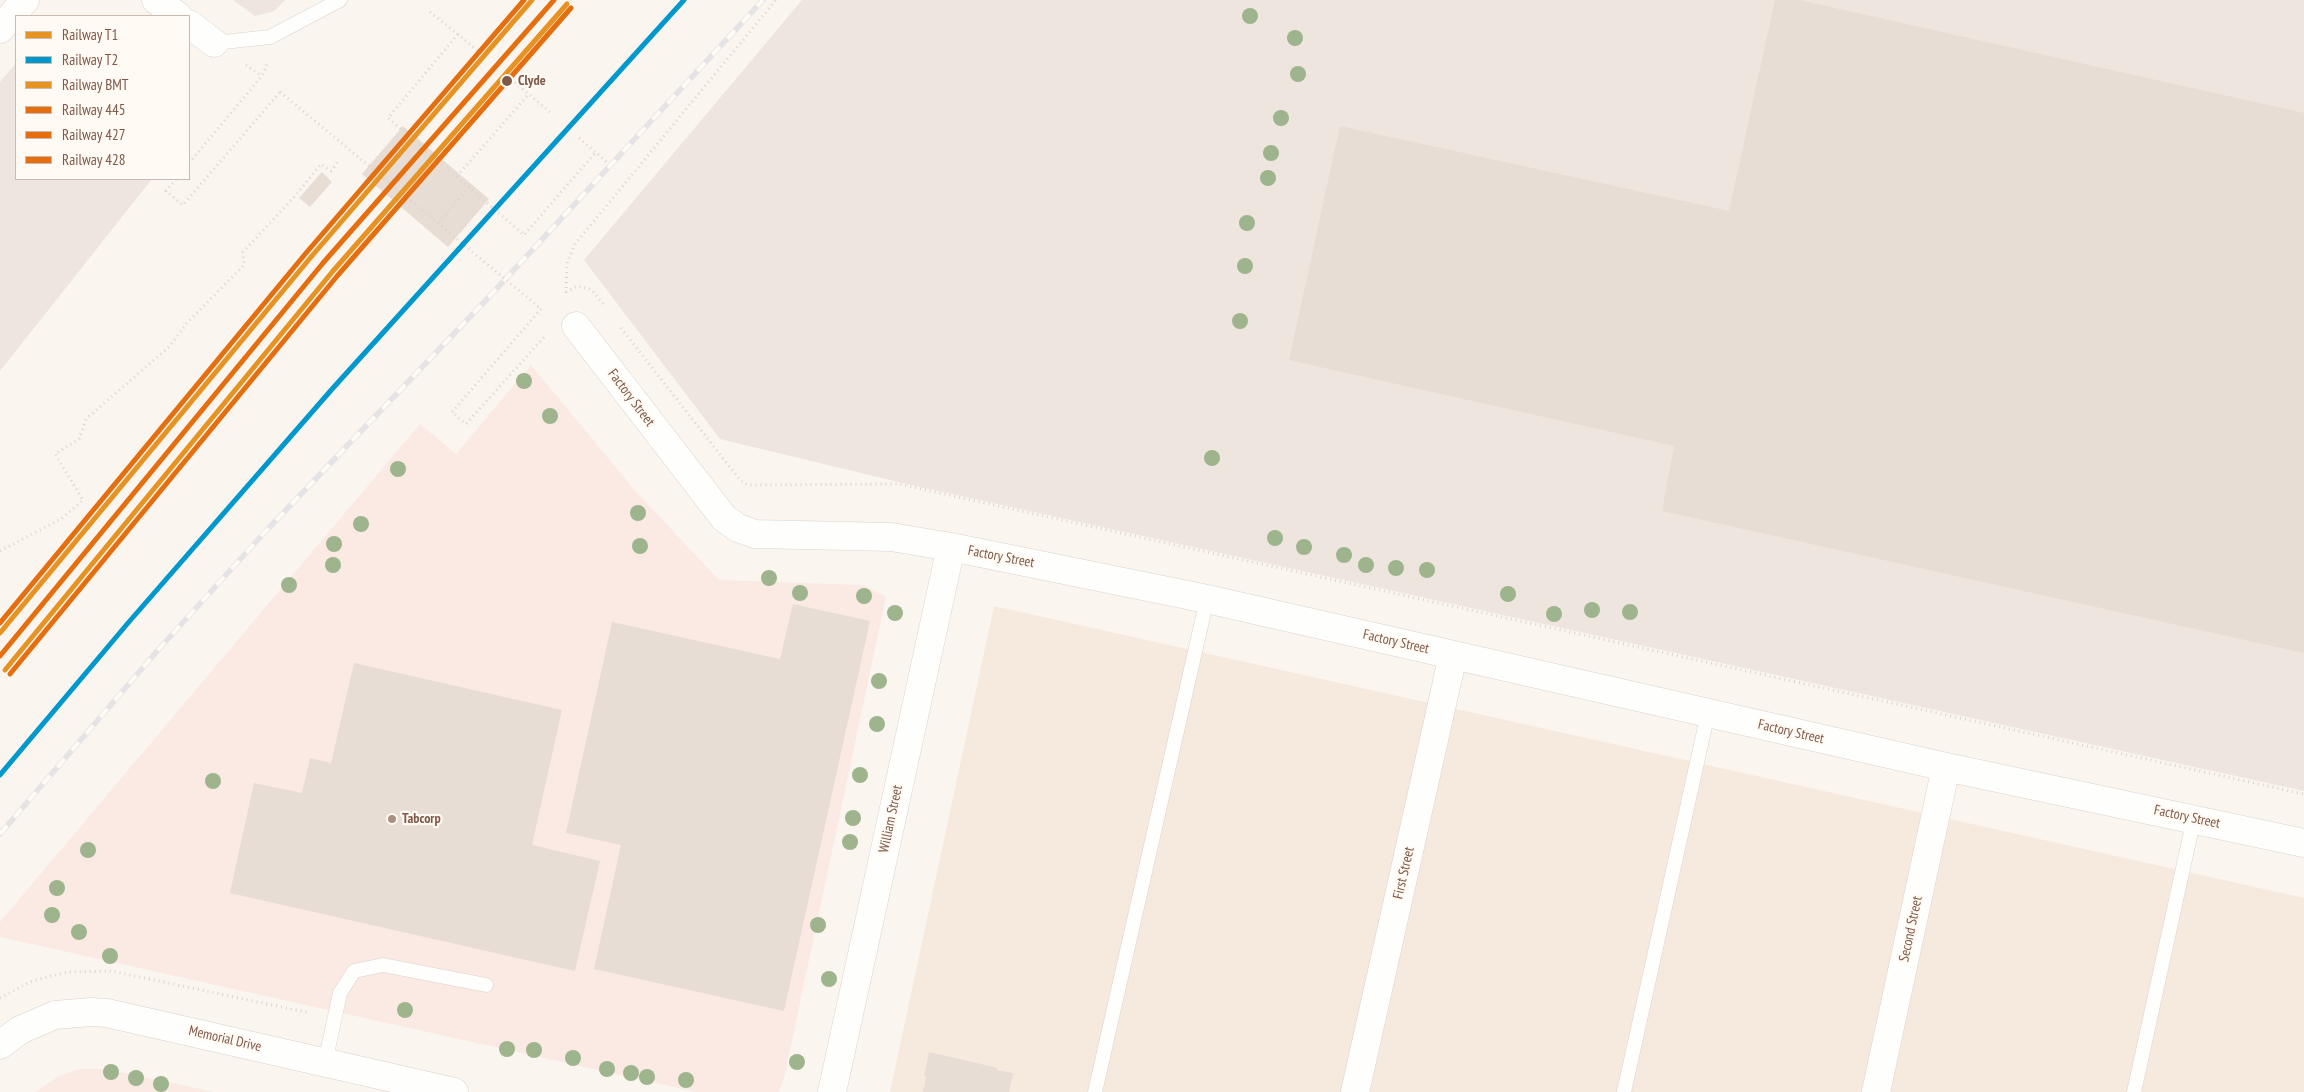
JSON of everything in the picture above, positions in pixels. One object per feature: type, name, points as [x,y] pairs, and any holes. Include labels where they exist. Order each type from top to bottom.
[{"type":"street","points":[[0,29],[25,0]]},
{"type":"street","points":[[156,0],[177,15]]},
{"type":"street","points":[[190,25],[214,43]]},
{"type":"street","name":"Factory Street","points":[[576,326],[711,503],[724,518],[738,528],[770,535],[890,537],[951,547],[1207,599],[1946,767],[2194,818],[2304,843]]},
{"type":"street","name":"William Street","points":[[832,1092],[951,547]]},
{"type":"street","name":"First Street","points":[[1355,1092],[1453,655]]},
{"type":"street","name":"Second Street","points":[[1876,1092],[1946,767]]},
{"type":"street","name":"Memorial Drive","points":[[0,1045],[20,1030],[55,1015],[91,1012],[107,1013],[454,1092]]},
{"type":"lane","points":[[214,43],[270,38],[340,0]]},
{"type":"lane","points":[[1095,1092],[1207,599]]},
{"type":"lane","points":[[1624,1092],[1708,713]]},
{"type":"lane","points":[[2134,1092],[2194,818]]},
{"type":"lane","points":[[325,1063],[340,993],[354,971],[383,964],[486,985]]},
{"type":"path","points":[[565,302],[567,263],[575,244],[776,0]]},
{"type":"path","points":[[430,12],[481,53]]},
{"type":"path","points":[[458,34],[388,118],[524,234],[596,152]]},
{"type":"path","points":[[190,162],[262,76]]},
{"type":"path","points":[[507,76],[550,112]]},
{"type":"path","points":[[175,180],[166,191],[183,204],[280,92],[439,222],[541,309],[452,412],[466,424],[548,332]]},
{"type":"path","points":[[457,176],[529,94]]},
{"type":"path","points":[[579,138],[609,164]]},
{"type":"path","points":[[0,551],[61,519],[83,500],[55,454],[79,439],[86,420],[169,347],[187,323],[244,265],[243,252],[296,195],[321,164],[331,171],[339,160]]},
{"type":"path","points":[[439,222],[469,187]]},
{"type":"path","points":[[566,292],[577,286],[591,289],[609,312]]},
{"type":"path","points":[[621,327],[740,480],[748,484],[899,484],[2304,794]]},
{"type":"path","points":[[0,998],[30,982],[51,976],[69,972],[111,971],[335,1018]]},
{"type":"shaded area","points":[[233,0],[285,0],[274,11],[255,16]]},
{"type":"shaded area","points":[[802,0],[2304,0],[2304,791],[911,485],[720,439],[584,260]]},
{"type":"shaded area","points":[[15,64],[15,180],[151,180],[0,371],[0,82]]},
{"type":"shaded area","points":[[531,365],[637,493],[719,580],[863,585],[886,597],[784,1078],[779,1092],[697,1092],[0,937],[0,922],[420,424],[456,454]]},
{"type":"shaded area","points":[[994,606],[2304,898],[2304,1092],[890,1092]]},
{"type":"shaded area","points":[[80,1069],[106,1069],[214,1092],[36,1092],[59,1076]]},
{"type":"building","points":[[1775,0],[1799,0],[2304,113],[2304,653],[1662,511],[1674,446],[1289,360],[1340,126],[1729,211]]},
{"type":"building","points":[[403,126],[489,199],[448,247],[362,174]]},
{"type":"building","points":[[322,172],[332,182],[310,207],[299,198]]},
{"type":"building","points":[[793,604],[870,621],[784,1011],[594,969],[621,845],[566,833],[612,622],[780,659]]},
{"type":"building","name":"Tabcorp","points":[[354,663],[562,710],[532,845],[600,861],[575,971],[230,893],[254,783],[302,793],[310,758],[331,763]]},
{"type":"building","points":[[929,1052],[1013,1073],[1009,1092],[923,1092]]},
{"type":"railway","points":[[0,834],[158,650],[264,533],[488,298],[763,0]]},
{"type":"rail line","name":"428","points":[[0,623],[306,253],[524,0]]},
{"type":"rail line","name":"T1","points":[[0,633],[311,257],[532,0]]},
{"type":"rail line","name":"445","points":[[0,656],[323,263],[554,0]]},
{"type":"rail line","name":"T2","points":[[0,775],[128,623],[333,388],[684,0]]},
{"type":"rail line","name":"BMT","points":[[5,670],[333,271],[567,4]]},
{"type":"rail line","name":"427","points":[[10,674],[338,275],[571,8]]},
{"type":"place","name":"Clyde","points":[[507,81]]},
{"type":"place","name":"Tabcorp","points":[[392,819]]}]
